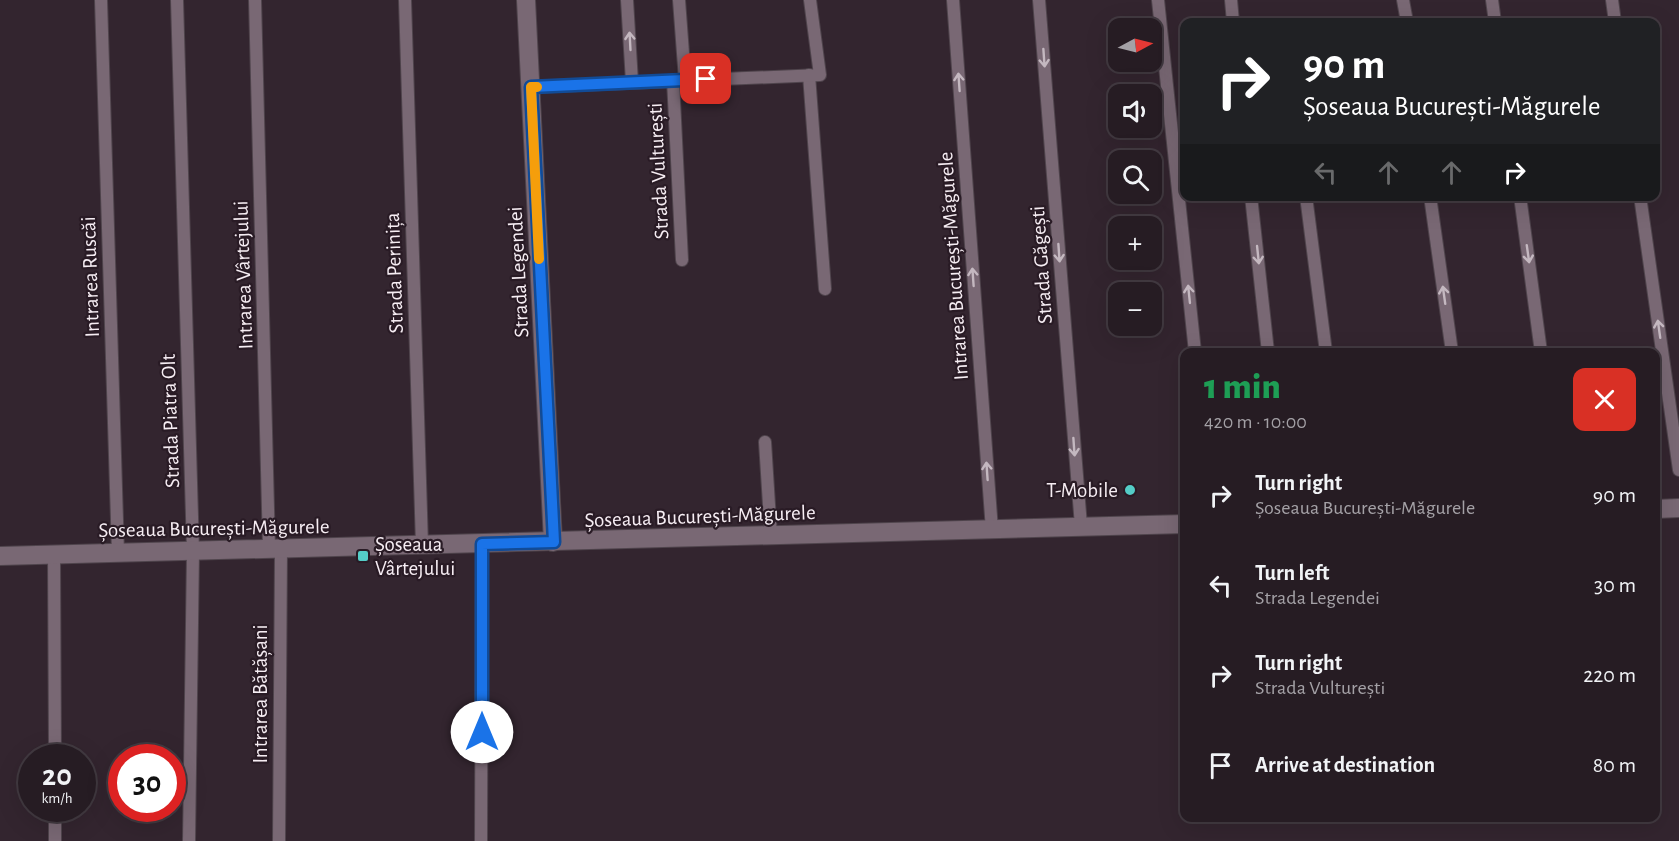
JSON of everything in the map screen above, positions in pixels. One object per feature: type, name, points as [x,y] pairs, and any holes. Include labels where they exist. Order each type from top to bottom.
[{"type":"main road","name":"Strada Legendei","points":[[526,0],[554,542]]},
{"type":"main road","points":[[1660,509],[1679,508]]},
{"type":"main road","name":"Șoseaua București-Măgurele","points":[[0,556],[1180,524]]},
{"type":"street","name":"Intrarea Ruscăi","points":[[101,0],[118,553]]},
{"type":"street","name":"Strada Piatra Olt","points":[[177,0],[193,551],[189,841]]},
{"type":"street","name":"Intrarea Vârtejului","points":[[255,0],[275,548]]},
{"type":"street","name":"Strada Perinița","points":[[405,0],[422,545]]},
{"type":"street","points":[[627,0],[632,82]]},
{"type":"street","points":[[679,0],[679,80]]},
{"type":"street","points":[[810,0],[825,289]]},
{"type":"street","name":"Intrarea București-Măgurele","points":[[953,0],[992,530]]},
{"type":"street","name":"Strada Găgești","points":[[1039,0],[1081,526]]},
{"type":"street","points":[[1158,0],[1195,348]]},
{"type":"street","points":[[1231,0],[1233,18]]},
{"type":"street","points":[[1403,0],[1406,18]]},
{"type":"street","points":[[1492,0],[1495,18]]},
{"type":"street","points":[[1612,0],[1614,18]]},
{"type":"street","name":"Strada Vulturești","points":[[531,87],[814,75]]},
{"type":"street","name":"Strada Vulturești","points":[[679,80],[682,260]]},
{"type":"street","points":[[1252,201],[1268,348]]},
{"type":"street","points":[[1307,201],[1325,348]]},
{"type":"street","points":[[1431,201],[1451,348]]},
{"type":"street","points":[[1521,201],[1540,348]]},
{"type":"street","points":[[1641,201],[1679,470]]},
{"type":"street","points":[[765,442],[771,536]]},
{"type":"street","points":[[481,841],[482,544]]},
{"type":"street","name":"Intrarea Bătășani","points":[[275,548],[279,841]]},
{"type":"street","points":[[54,554],[55,744]]},
{"type":"street","points":[[55,822],[55,841]]},
{"type":"slow traffic","points":[[537,87],[531,87],[539,259]]},
{"type":"place","name":"T-Mobile","points":[[1130,490]]},
{"type":"place","name":"Șoseaua Vârtejului","points":[[363,556]]},
{"type":"route","points":[[482,732],[482,544],[554,542],[531,87],[706,79]]}]
